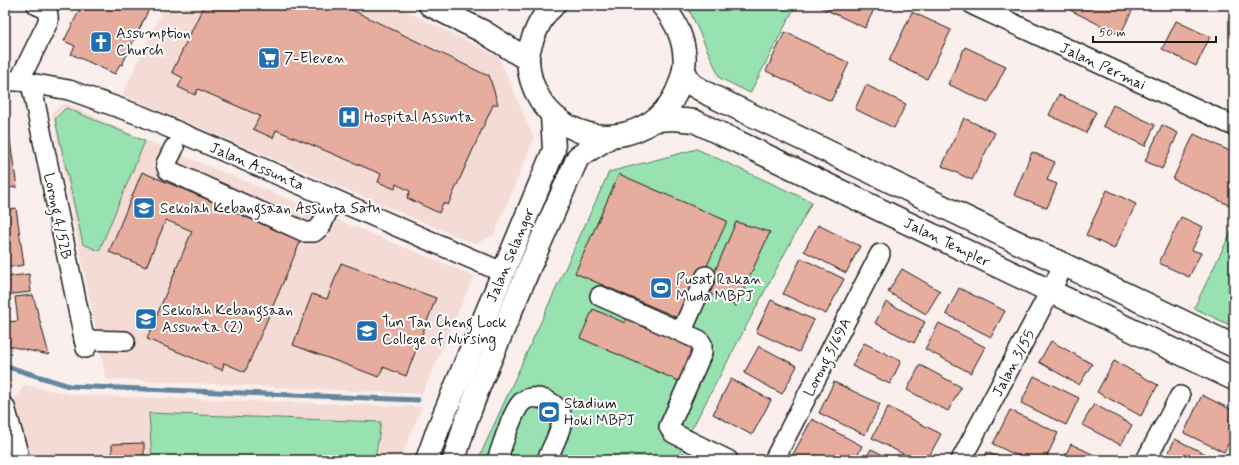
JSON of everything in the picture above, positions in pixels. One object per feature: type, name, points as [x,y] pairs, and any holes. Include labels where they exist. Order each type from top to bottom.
[{"type":"main road","points":[[430,5],[484,32],[528,60]]},
{"type":"main road","points":[[554,5],[543,16],[533,37],[528,60],[531,80],[539,99],[552,115],[570,128],[590,135],[610,137],[634,132],[656,120],[669,106],[679,90],[684,71],[684,50],[679,30],[662,5]]},
{"type":"main road","name":"Jalan Templer","points":[[684,71],[691,84],[710,95],[1064,266],[1234,346]]},
{"type":"main road","name":"Jalan Selangor","points":[[427,460],[438,429],[502,272],[554,150],[552,115]]},
{"type":"main road","name":"Jalan Templer","points":[[656,120],[674,119],[694,121],[1234,379]]},
{"type":"main road","name":"Jalan Selangor","points":[[454,460],[465,424],[480,384],[578,157],[610,137]]},
{"type":"street","points":[[18,82],[48,22],[49,15],[46,9],[37,5]]},
{"type":"street","name":"Jalan Permai","points":[[973,5],[1234,126]]},
{"type":"street","name":"Jalan Assunta","points":[[18,82],[69,90],[142,116],[502,272]]},
{"type":"street","name":"Lorong 4/52B","points":[[18,82],[85,344],[125,341]]},
{"type":"street","points":[[174,148],[166,164],[168,170],[305,232],[314,232],[321,226],[334,199]]},
{"type":"street","name":"Lorong 3/69A","points":[[774,460],[880,254]]},
{"type":"street","name":"Jalan 3/55","points":[[961,460],[1064,266]]},
{"type":"street","points":[[682,331],[706,276]]},
{"type":"street","points":[[600,296],[700,340],[703,348],[702,353],[670,424],[670,431],[681,438],[728,460]]},
{"type":"street","points":[[1146,460],[1180,396]]},
{"type":"street","points":[[497,460],[516,412],[524,400],[535,397],[541,398],[557,408],[561,413],[562,418],[547,460]]},
{"type":"street","points":[[5,407],[20,460]]},
{"type":"shaded area","name":"Hospital Assunta","points":[[165,5],[394,5],[499,57],[534,139],[494,235],[475,244],[122,95]]},
{"type":"shaded area","points":[[65,103],[150,142],[474,276],[422,394],[106,379],[52,113]]},
{"type":"shaded area","points":[[24,385],[74,395],[422,407],[400,460],[31,460],[14,400]]},
{"type":"green space","points":[[687,5],[796,5],[750,93],[720,78]]},
{"type":"green space","points":[[66,108],[145,141],[99,251],[83,244],[55,119]]},
{"type":"green space","name":"Pusat Rakan Muda MBPJ","points":[[697,149],[812,202],[680,451],[699,460],[478,460],[609,172]]},
{"type":"green space","points":[[1231,232],[1234,233],[1234,327],[1194,308]]},
{"type":"green space","points":[[149,413],[381,422],[375,460],[152,460]]},
{"type":"building","points":[[82,5],[151,5],[122,65],[120,64],[115,74],[71,54],[75,46],[64,41]]},
{"type":"building","name":"Hospital Assunta","points":[[204,5],[342,5],[486,75],[489,75],[498,104],[493,105],[448,205],[443,203],[439,213],[407,198],[410,191],[396,184],[395,189],[378,182],[381,174],[276,130],[273,138],[253,129],[260,116],[198,89],[195,95],[178,87],[183,78],[172,72]]},
{"type":"building","points":[[821,5],[876,5],[865,28],[820,7]]},
{"type":"building","points":[[1073,5],[1135,5],[1120,35],[1070,10]]},
{"type":"building","points":[[912,12],[951,30],[927,79],[889,61]]},
{"type":"building","points":[[1176,21],[1210,37],[1196,66],[1162,49]]},
{"type":"building","points":[[785,32],[849,63],[831,101],[766,71]]},
{"type":"building","points":[[965,47],[1006,66],[988,103],[948,84]]},
{"type":"building","points":[[866,85],[906,104],[894,128],[855,109]]},
{"type":"building","points":[[1059,95],[1096,112],[1086,133],[1049,115]]},
{"type":"building","points":[[1113,105],[1155,125],[1145,146],[1103,126]]},
{"type":"building","points":[[964,118],[995,133],[972,180],[942,166]]},
{"type":"building","points":[[5,120],[7,121],[17,187],[5,188]]},
{"type":"building","points":[[1162,125],[1178,133],[1162,169],[1145,161]]},
{"type":"building","points":[[1194,134],[1234,153],[1234,194],[1229,205],[1173,179]]},
{"type":"building","points":[[1032,152],[1055,162],[1047,180],[1057,184],[1047,208],[1014,195]]},
{"type":"building","points":[[142,172],[216,203],[219,197],[246,209],[243,215],[301,240],[245,372],[224,363],[222,370],[147,339],[192,231],[166,220],[146,267],[109,252]]},
{"type":"building","points":[[619,174],[727,221],[683,320],[575,273]]},
{"type":"building","points":[[1107,190],[1136,204],[1114,249],[1086,235]]},
{"type":"building","points":[[16,208],[24,265],[5,268],[5,210]]},
{"type":"building","points":[[1181,217],[1203,227],[1192,250],[1201,253],[1189,277],[1159,263]]},
{"type":"building","points":[[736,222],[770,232],[736,306],[706,292]]},
{"type":"building","points":[[818,225],[860,246],[846,273],[804,251]]},
{"type":"building","points":[[801,258],[844,279],[826,314],[783,294]]},
{"type":"building","points":[[341,263],[436,298],[406,376],[383,367],[379,377],[293,345],[312,294],[327,299]]},
{"type":"building","points":[[902,269],[940,291],[926,314],[888,292]]},
{"type":"building","points":[[29,274],[31,292],[5,295],[5,277]]},
{"type":"building","points":[[959,288],[1005,311],[991,337],[946,314]]},
{"type":"building","points":[[33,295],[49,355],[5,345],[5,322],[18,321],[15,297]]},
{"type":"building","points":[[771,300],[814,320],[799,352],[756,332]]},
{"type":"building","points":[[886,302],[925,322],[914,343],[875,323]]},
{"type":"building","points":[[593,309],[625,323],[628,316],[697,346],[681,382],[580,338]]},
{"type":"building","points":[[939,323],[985,347],[971,373],[925,349]]},
{"type":"building","points":[[1051,341],[1092,364],[1079,385],[1039,362]]},
{"type":"building","points":[[864,343],[901,361],[890,384],[852,366]]},
{"type":"building","points":[[759,346],[797,366],[782,394],[744,373]]},
{"type":"building","points":[[1114,361],[1158,385],[1141,416],[1097,392]]},
{"type":"building","points":[[920,365],[961,387],[948,411],[907,390]]},
{"type":"building","points":[[1034,376],[1079,398],[1066,425],[1021,403]]},
{"type":"building","points":[[731,379],[771,400],[752,435],[713,414]]},
{"type":"building","points":[[834,382],[880,404],[865,435],[819,413]]},
{"type":"building","points":[[1202,395],[1234,411],[1234,433],[1224,452],[1184,433]]},
{"type":"building","points":[[1094,404],[1132,425],[1121,445],[1082,425]]},
{"type":"building","points":[[888,407],[941,434],[927,460],[915,460],[872,438]]},
{"type":"building","points":[[1010,410],[1058,433],[1045,460],[1026,460],[993,444]]},
{"type":"building","points":[[812,419],[862,446],[855,460],[795,460],[791,458]]},
{"type":"building","points":[[1175,439],[1216,459],[1216,460],[1165,460]]},
{"type":"building","points":[[144,443],[144,460],[112,460],[112,444]]},
{"type":"building","points":[[1071,444],[1105,460],[1063,460]]},
{"type":"building","points":[[871,449],[893,460],[865,460]]},
{"type":"building","points":[[987,452],[1004,460],[983,460]]},
{"type":"waterway","points":[[5,366],[69,386],[418,400]]},
{"type":"place","name":"Assumption Church","points":[[101,42]]},
{"type":"place","name":"7-Eleven","points":[[269,58]]},
{"type":"place","name":"Hospital Assunta","points":[[349,117]]},
{"type":"place","name":"Sekolah Kebangsaan Assunta Satu","points":[[144,208]]},
{"type":"place","name":"Pusat Rakan Muda MBPJ","points":[[661,288]]},
{"type":"place","name":"Sekolah Kebangsaan Assunta (2)","points":[[146,319]]},
{"type":"place","name":"Tun Tan Cheng Lock College of Nursing","points":[[367,331]]},
{"type":"place","name":"Stadium Hoki MBPJ","points":[[549,412]]}]
